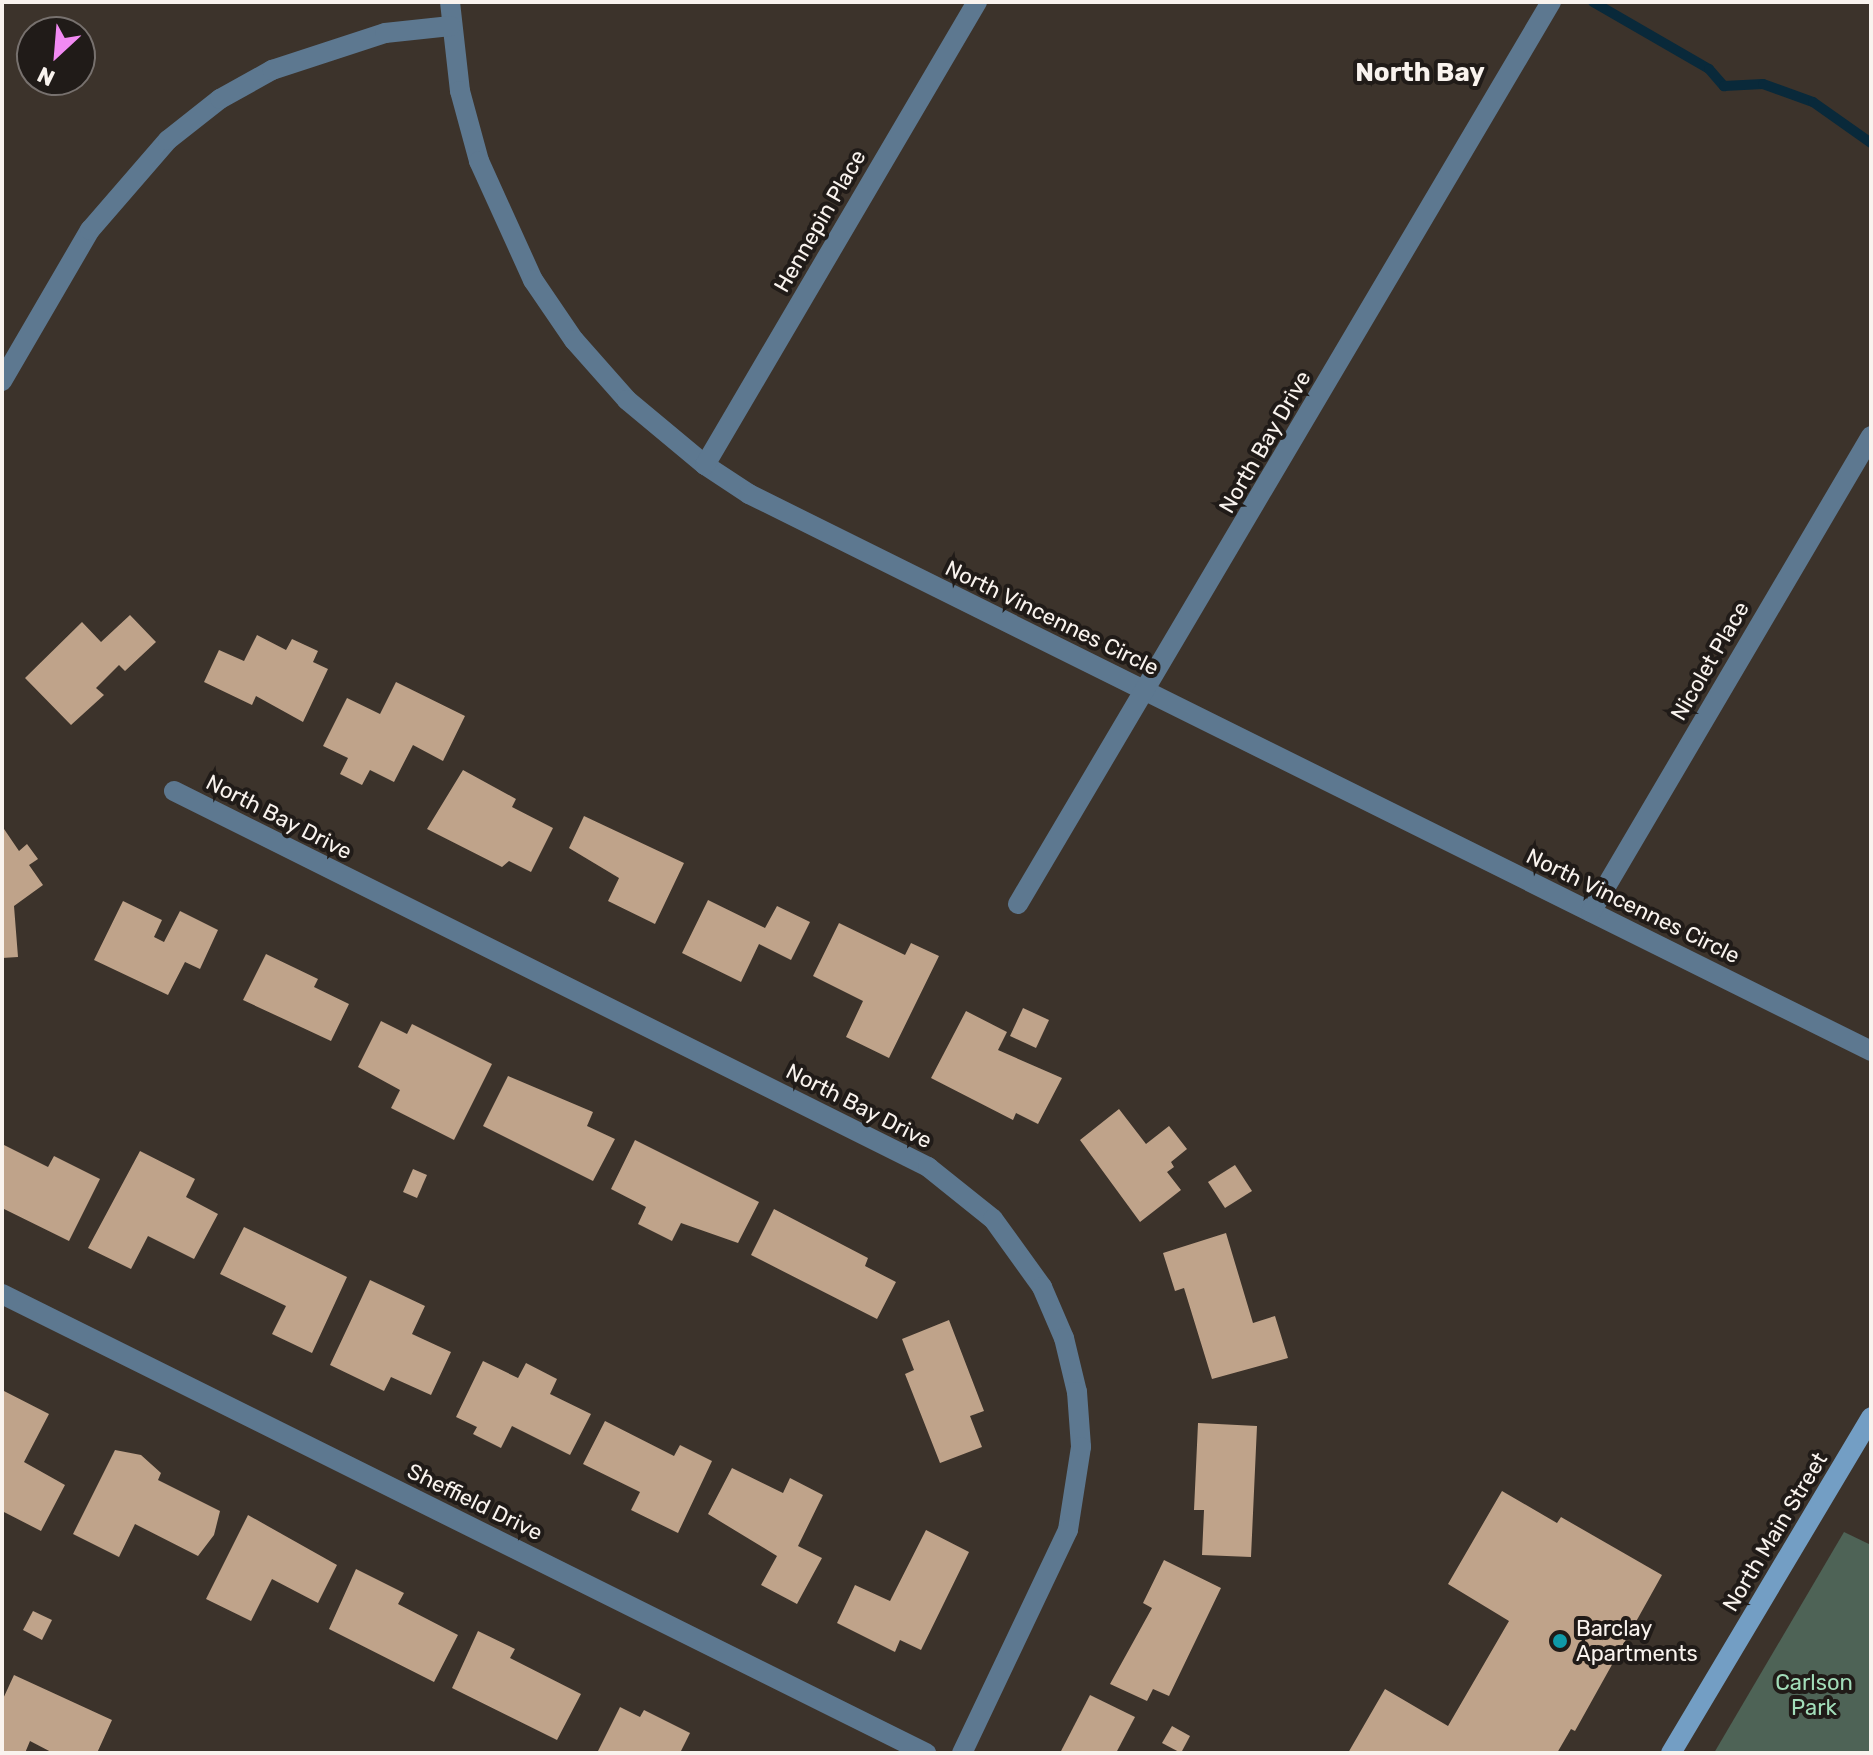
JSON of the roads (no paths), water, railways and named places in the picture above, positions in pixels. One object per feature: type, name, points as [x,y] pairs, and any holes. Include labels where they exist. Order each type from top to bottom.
[{"type":"main road","name":"North Main Street","points":[[1671,1753],[1871,1417]]},
{"type":"street","name":"North Vincennes Circle","points":[[450,2],[460,91],[479,161],[533,280],[574,340],[627,400],[705,465],[749,494],[1871,1051]]},
{"type":"street","name":"Hennepin Place","points":[[705,465],[977,2]]},
{"type":"street","name":"North Bay Drive","points":[[1018,904],[1551,2]]},
{"type":"street","points":[[2,381],[90,230],[168,140],[220,99],[286,65],[385,33],[451,26]]},
{"type":"street","name":"Nicolet Place","points":[[1591,912],[1871,436]]},
{"type":"street","name":"North Bay Drive","points":[[174,791],[928,1167],[993,1219],[1035,1275],[1064,1338],[1077,1392],[1081,1447],[1068,1530],[962,1753]]},
{"type":"street","name":"Sheffield Drive","points":[[2,1294],[926,1753]]},
{"type":"waterway","points":[[1593,2],[1709,69],[1724,86],[1763,84],[1813,102],[1871,143]]},
{"type":"place","name":"Barclay Apartments","points":[[1560,1641]]},
{"type":"district","name":"North Bay","points":[[1420,73]]},
{"type":"park label","name":"Carlson Park","points":[[1814,1694]]}]
